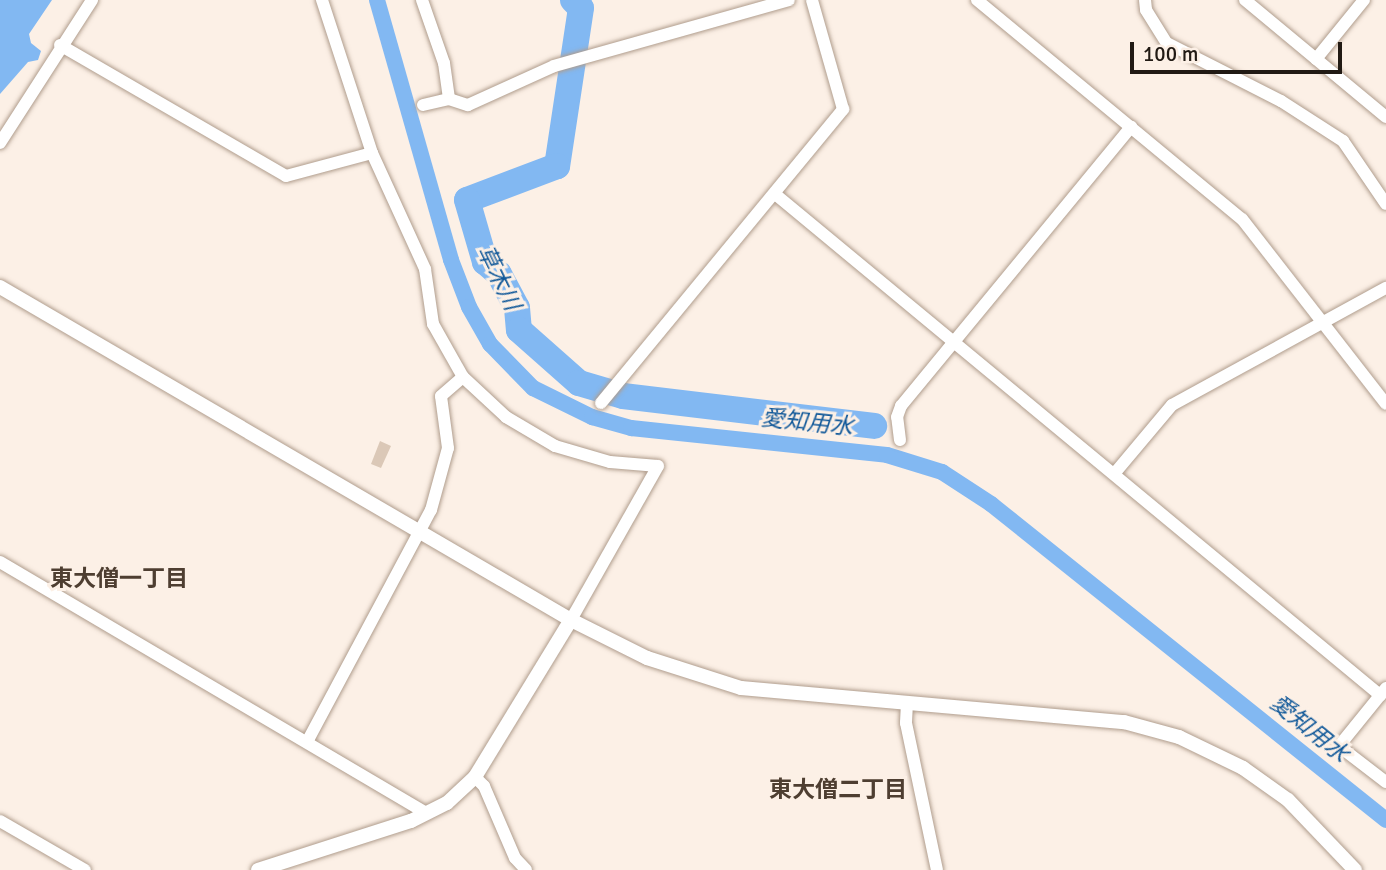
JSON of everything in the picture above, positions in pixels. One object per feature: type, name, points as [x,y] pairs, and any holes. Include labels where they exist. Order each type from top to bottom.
[{"type":"street","points":[[0,143],[60,45],[92,0]]},
{"type":"street","points":[[258,870],[426,813],[447,803],[475,777],[571,620],[658,466],[610,462],[555,446],[506,417],[463,377],[433,324],[425,269],[372,153],[321,0]]},
{"type":"street","points":[[422,0],[444,63],[449,99]]},
{"type":"street","points":[[423,105],[449,99],[476,105],[520,78],[554,66],[789,0]]},
{"type":"street","points":[[601,404],[844,109],[812,0]]},
{"type":"street","points":[[977,0],[1242,219],[1386,404]]},
{"type":"street","points":[[1144,0],[1146,10],[1167,43],[1281,101],[1343,141],[1386,204]]},
{"type":"street","points":[[1245,0],[1386,117]]},
{"type":"street","points":[[1316,59],[1364,0]]},
{"type":"street","points":[[60,45],[286,176],[372,153]]},
{"type":"street","points":[[900,440],[897,417],[901,406],[1131,127]]},
{"type":"street","points":[[775,194],[954,344],[1383,692],[1339,746],[1386,782]]},
{"type":"street","points":[[0,287],[571,620],[629,650],[702,678],[806,696],[1124,722],[1179,737],[1243,768],[1288,800],[1355,870]]},
{"type":"street","points":[[1114,474],[1172,405],[1386,288]]},
{"type":"street","points":[[307,742],[422,531],[449,448],[441,396],[463,377]]},
{"type":"street","points":[[0,562],[426,813]]},
{"type":"street","points":[[908,703],[906,723],[937,870]]},
{"type":"street","points":[[475,777],[484,786],[515,858],[526,870]]},
{"type":"street","points":[[0,821],[85,870]]},
{"type":"water","points":[[0,0],[52,0],[29,34],[31,43],[41,51],[38,60],[28,62],[0,94]]},
{"type":"building","points":[[380,441],[391,446],[381,468],[371,464]]},
{"type":"waterway","name":"愛知用水","points":[[377,0],[451,260],[469,307],[490,344],[533,388],[592,417],[631,428],[887,455],[942,472],[991,504],[1386,820]]},
{"type":"waterway","name":"草木川","points":[[573,0],[581,8],[557,166],[467,200],[485,262],[499,274],[517,308],[519,330],[579,383],[623,396],[874,426]]},
{"type":"district","name":"東大僧一丁目","points":[[119,579]]},
{"type":"district","name":"東大僧二丁目","points":[[838,790]]}]
